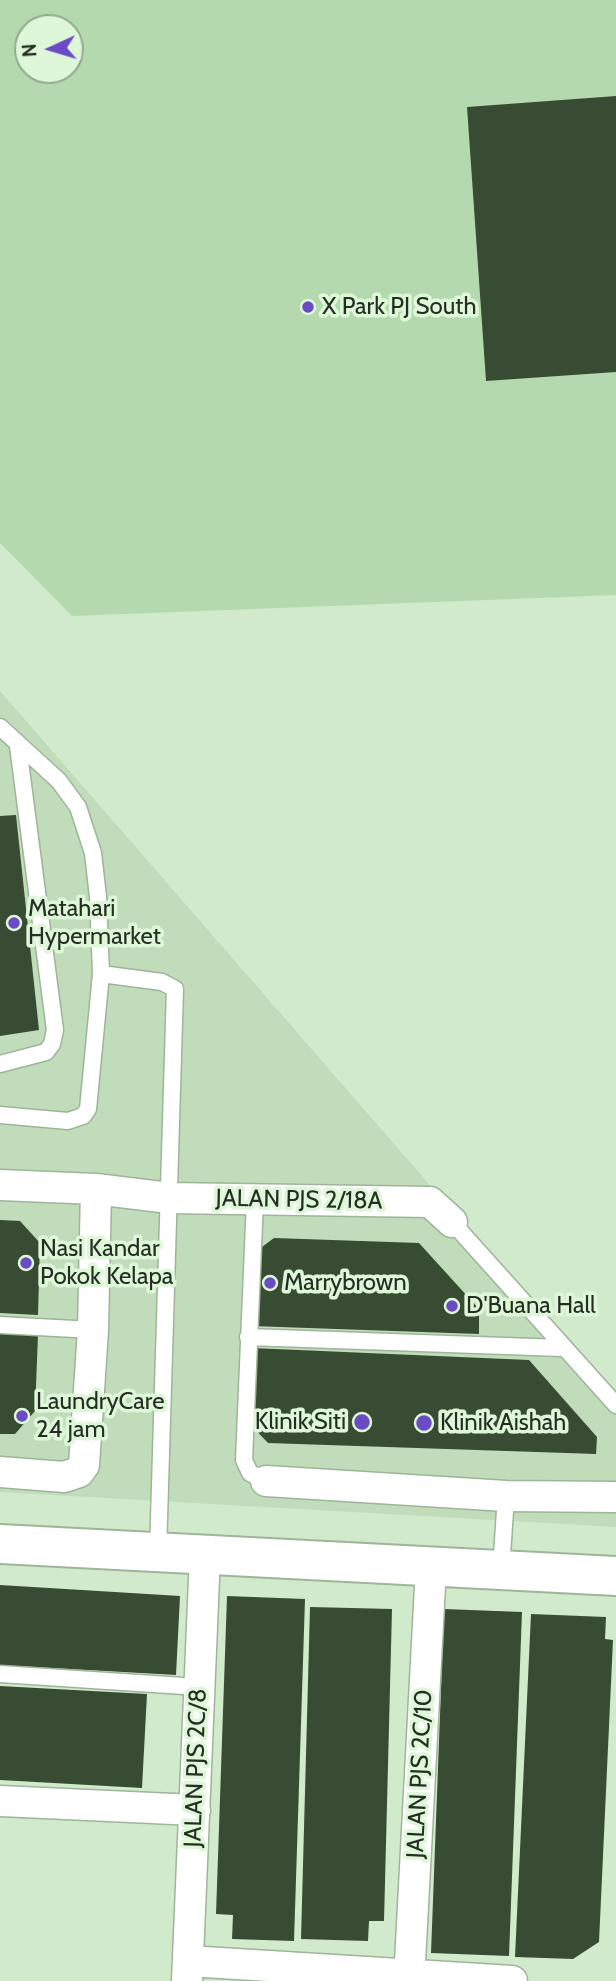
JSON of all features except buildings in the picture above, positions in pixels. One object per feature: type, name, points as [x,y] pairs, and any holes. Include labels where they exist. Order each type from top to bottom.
[{"type":"street","name":"JALAN PJS 2/18A","points":[[0,1185],[96,1189],[169,1198],[255,1200],[441,1212]]},
{"type":"street","points":[[0,1472],[64,1477],[72,1476],[84,1465],[93,1330],[96,1189]]},
{"type":"street","points":[[266,1481],[506,1496],[616,1497]]},
{"type":"street","points":[[0,1544],[616,1576]]},
{"type":"street","name":"JALAN PJS 2C/8","points":[[188,1971],[205,1555]]},
{"type":"street","name":"JALAN PJS 2C/10","points":[[409,1978],[431,1567]]},
{"type":"street","points":[[0,1801],[195,1810]]},
{"type":"street","points":[[188,1971],[512,1981]]},
{"type":"lane","points":[[0,727],[59,781],[78,807],[87,831],[98,897],[101,974],[88,1109],[76,1120],[68,1121],[0,1115]]},
{"type":"lane","points":[[0,1064],[46,1052],[52,1044],[55,1030],[18,746]]},
{"type":"lane","points":[[101,974],[162,982],[175,989],[158,1552]]},
{"type":"lane","points":[[255,1200],[244,1460],[250,1473],[266,1481]]},
{"type":"lane","points":[[441,1212],[616,1405]]},
{"type":"lane","points":[[0,1325],[93,1330]]},
{"type":"lane","points":[[248,1337],[562,1348]]},
{"type":"lane","points":[[501,1570],[506,1496]]},
{"type":"lane","points":[[0,1674],[199,1687]]},
{"type":"shaded area","name":"X Park PJ South","points":[[0,0],[616,0],[616,595],[72,616],[0,543]]},
{"type":"shaded area","points":[[0,691],[616,1399],[616,1527],[0,1492]]},
{"type":"place","name":"X Park PJ South","points":[[308,307]]},
{"type":"place","name":"Matahari Hypermarket","points":[[14,923]]},
{"type":"place","name":"Nasi Kandar Pokok Kelapa","points":[[26,1263]]},
{"type":"place","name":"Marrybrown","points":[[270,1283]]},
{"type":"place","name":"D'Buana Hall","points":[[452,1306]]},
{"type":"place","name":"LaundryCare 24 jam","points":[[22,1416]]},
{"type":"place","name":"Klinik Siti","points":[[362,1422]]},
{"type":"place","name":"Klinik Aishah","points":[[424,1423]]}]
